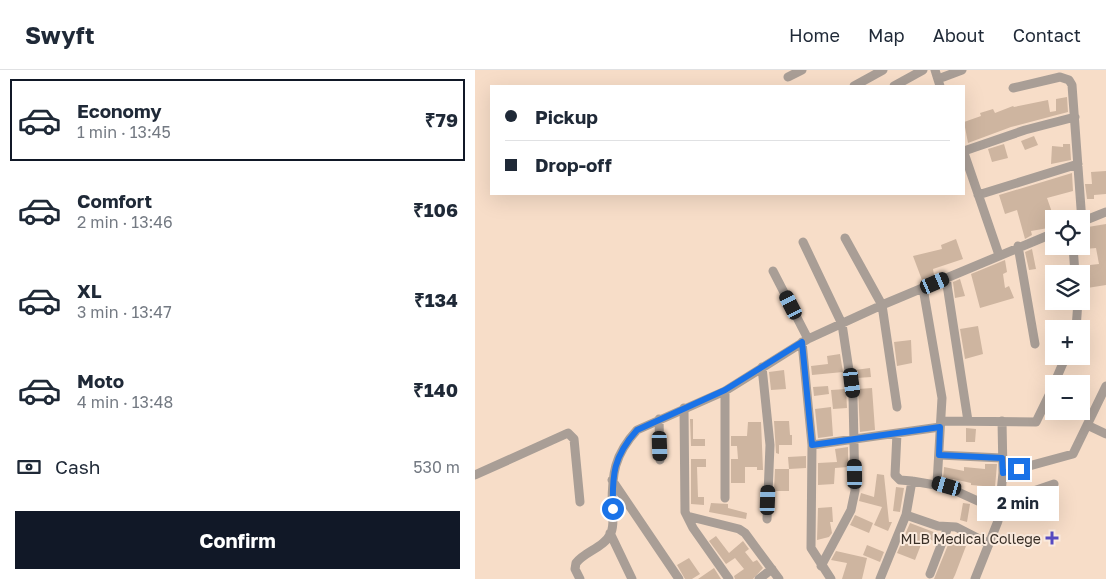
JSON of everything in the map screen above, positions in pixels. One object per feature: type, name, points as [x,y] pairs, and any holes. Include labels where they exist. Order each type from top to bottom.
[{"type":"street","points":[[788,77],[802,70]]},
{"type":"street","points":[[856,85],[883,70]]},
{"type":"street","points":[[896,85],[923,70]]},
{"type":"street","points":[[938,78],[962,70]]},
{"type":"street","points":[[1013,88],[1065,78],[1072,85],[1080,210]]},
{"type":"street","points":[[965,152],[1025,130],[1075,117]]},
{"type":"street","points":[[965,155],[999,254]]},
{"type":"street","points":[[979,195],[1078,164]]},
{"type":"street","points":[[1090,218],[1106,212]]},
{"type":"street","points":[[580,579],[575,569],[575,563],[603,543],[611,533],[613,523],[612,480],[615,466],[637,430],[725,390],[805,341],[882,305],[999,254],[1045,236]]},
{"type":"street","points":[[845,238],[882,305],[897,407]]},
{"type":"street","points":[[803,242],[842,324],[853,397],[855,491],[851,510],[821,566]]},
{"type":"street","points":[[1018,246],[1035,344]]},
{"type":"street","points":[[773,272],[805,341],[812,445],[811,548],[831,579]]},
{"type":"street","points":[[946,278],[968,421]]},
{"type":"street","points":[[923,288],[941,382],[937,484]]},
{"type":"street","points":[[762,367],[769,445],[767,519]]},
{"type":"street","points":[[1003,473],[1073,454],[1106,386]]},
{"type":"street","points":[[725,390],[725,498]]},
{"type":"street","points":[[812,445],[968,421],[1037,422],[1045,404]]},
{"type":"street","points":[[684,408],[684,501],[687,516],[729,579]]},
{"type":"street","points":[[659,419],[660,460]]},
{"type":"street","points":[[975,579],[1000,511],[1003,473],[1002,422]]},
{"type":"street","points":[[1087,425],[1106,434]]},
{"type":"street","points":[[475,475],[568,433],[574,439],[580,502]]},
{"type":"street","points":[[897,433],[895,476],[897,479],[937,484],[1000,511]]},
{"type":"street","points":[[939,455],[1002,458]]},
{"type":"street","points":[[612,480],[679,579]]},
{"type":"street","points":[[880,579],[905,515],[912,481]]},
{"type":"street","points":[[1001,502],[1054,484]]},
{"type":"street","points":[[905,515],[948,527],[956,527],[989,544]]},
{"type":"street","points":[[687,516],[739,529],[745,533],[779,579]]},
{"type":"street","points":[[930,574],[948,527]]},
{"type":"street","points":[[611,533],[632,579]]},
{"type":"street","points":[[759,579],[772,570]]},
{"type":"building","points":[[1067,97],[1068,112],[1011,127],[968,143],[965,122],[981,116],[980,113],[993,109],[995,113],[1013,106],[1048,100],[1050,112],[1056,111],[1056,99]]},
{"type":"building","points":[[1034,136],[1038,145],[1025,150],[1021,141]]},
{"type":"building","points":[[1004,144],[1008,158],[992,162],[988,149]]},
{"type":"building","points":[[1063,144],[1070,144],[1071,160],[1051,164],[1052,146],[1063,147]]},
{"type":"building","points":[[1106,171],[1106,194],[1094,195],[1094,199],[1087,199],[1085,184],[1092,184],[1091,172]]},
{"type":"building","points":[[1072,173],[1073,191],[1047,198],[1051,210],[1045,210],[1045,229],[1031,231],[1032,235],[1025,239],[1017,210],[1005,214],[999,195]]},
{"type":"building","points":[[1106,224],[1106,285],[1090,288],[1090,265],[1099,264],[1096,248],[1090,249],[1090,227]]},
{"type":"building","points":[[956,239],[963,259],[933,269],[934,275],[922,280],[913,256],[942,249],[941,245]]},
{"type":"building","points":[[1032,249],[1036,269],[1029,270],[1025,252]]},
{"type":"building","points":[[1005,260],[1007,272],[1003,274],[1005,288],[1009,286],[1014,298],[980,308],[971,274]]},
{"type":"building","points":[[960,279],[965,296],[955,298],[953,282]]},
{"type":"building","points":[[978,326],[983,354],[965,359],[960,329]]},
{"type":"building","points":[[911,340],[912,363],[897,366],[894,342]]},
{"type":"building","points":[[840,354],[843,372],[812,375],[811,366],[828,364],[827,356]]},
{"type":"building","points":[[870,368],[871,377],[857,378],[855,370]]},
{"type":"building","points":[[784,370],[786,389],[771,390],[769,372]]},
{"type":"building","points":[[828,386],[829,394],[814,396],[813,387]]},
{"type":"building","points":[[872,388],[875,430],[860,432],[858,389]]},
{"type":"building","points":[[846,389],[847,408],[833,409],[831,390]]},
{"type":"building","points":[[831,407],[833,436],[818,438],[815,409]]},
{"type":"building","points":[[690,419],[693,419],[693,439],[705,439],[705,446],[691,446]]},
{"type":"building","points":[[774,421],[789,421],[790,435],[792,435],[792,445],[779,445],[779,454],[776,453]]},
{"type":"building","points":[[748,422],[761,422],[763,470],[757,470],[757,467],[745,467],[745,483],[731,483],[731,459],[738,459],[737,446],[731,446],[731,436],[747,436]]},
{"type":"building","points":[[966,428],[976,429],[975,442],[966,442]]},
{"type":"building","points":[[848,447],[848,467],[835,468],[834,484],[818,485],[818,463],[837,462],[835,449]]},
{"type":"building","points":[[806,456],[806,468],[789,469],[788,457]]},
{"type":"building","points":[[691,459],[706,459],[706,467],[697,467],[698,497],[704,497],[704,505],[691,504]]},
{"type":"building","points":[[985,464],[997,464],[995,487],[971,485],[971,483],[953,479],[952,483],[943,480],[944,467],[964,471],[964,467],[985,469]]},
{"type":"building","points":[[775,469],[789,469],[789,491],[774,491]]},
{"type":"building","points":[[877,474],[884,475],[889,522],[892,522],[888,531],[874,525],[882,507],[859,501],[861,493],[874,497]]},
{"type":"building","points":[[896,487],[904,488],[900,512],[893,511]]},
{"type":"building","points":[[711,503],[728,504],[728,508],[747,513],[746,519],[709,512]]},
{"type":"building","points":[[963,503],[970,504],[967,522],[960,520]]},
{"type":"building","points":[[832,507],[833,522],[830,522],[832,533],[829,537],[817,540],[818,508]]},
{"type":"building","points":[[855,515],[873,523],[869,533],[850,525]]},
{"type":"building","points":[[910,523],[939,534],[936,542],[924,537],[915,560],[897,553]]},
{"type":"building","points":[[716,536],[729,553],[743,541],[749,549],[745,552],[753,562],[757,560],[763,568],[753,579],[735,579],[734,576],[744,569],[735,558],[726,564],[709,541]]},
{"type":"building","points":[[950,540],[966,546],[955,575],[953,579],[934,579]]},
{"type":"building","points":[[867,545],[884,552],[880,562],[863,555]]},
{"type":"building","points":[[836,551],[867,558],[862,579],[842,579],[847,563],[831,560]]},
{"type":"building","points":[[689,558],[700,574],[692,579],[685,579],[677,565]]},
{"type":"building","points":[[714,568],[721,579],[698,579]]},
{"type":"place","name":"MLB Medical College","points":[[1052,538]]},
{"type":"route","points":[[613,509],[613,472],[617,461],[637,430],[645,424],[725,390],[802,342],[812,445],[940,427],[939,455],[1002,458],[1003,473],[1019,469]]}]
